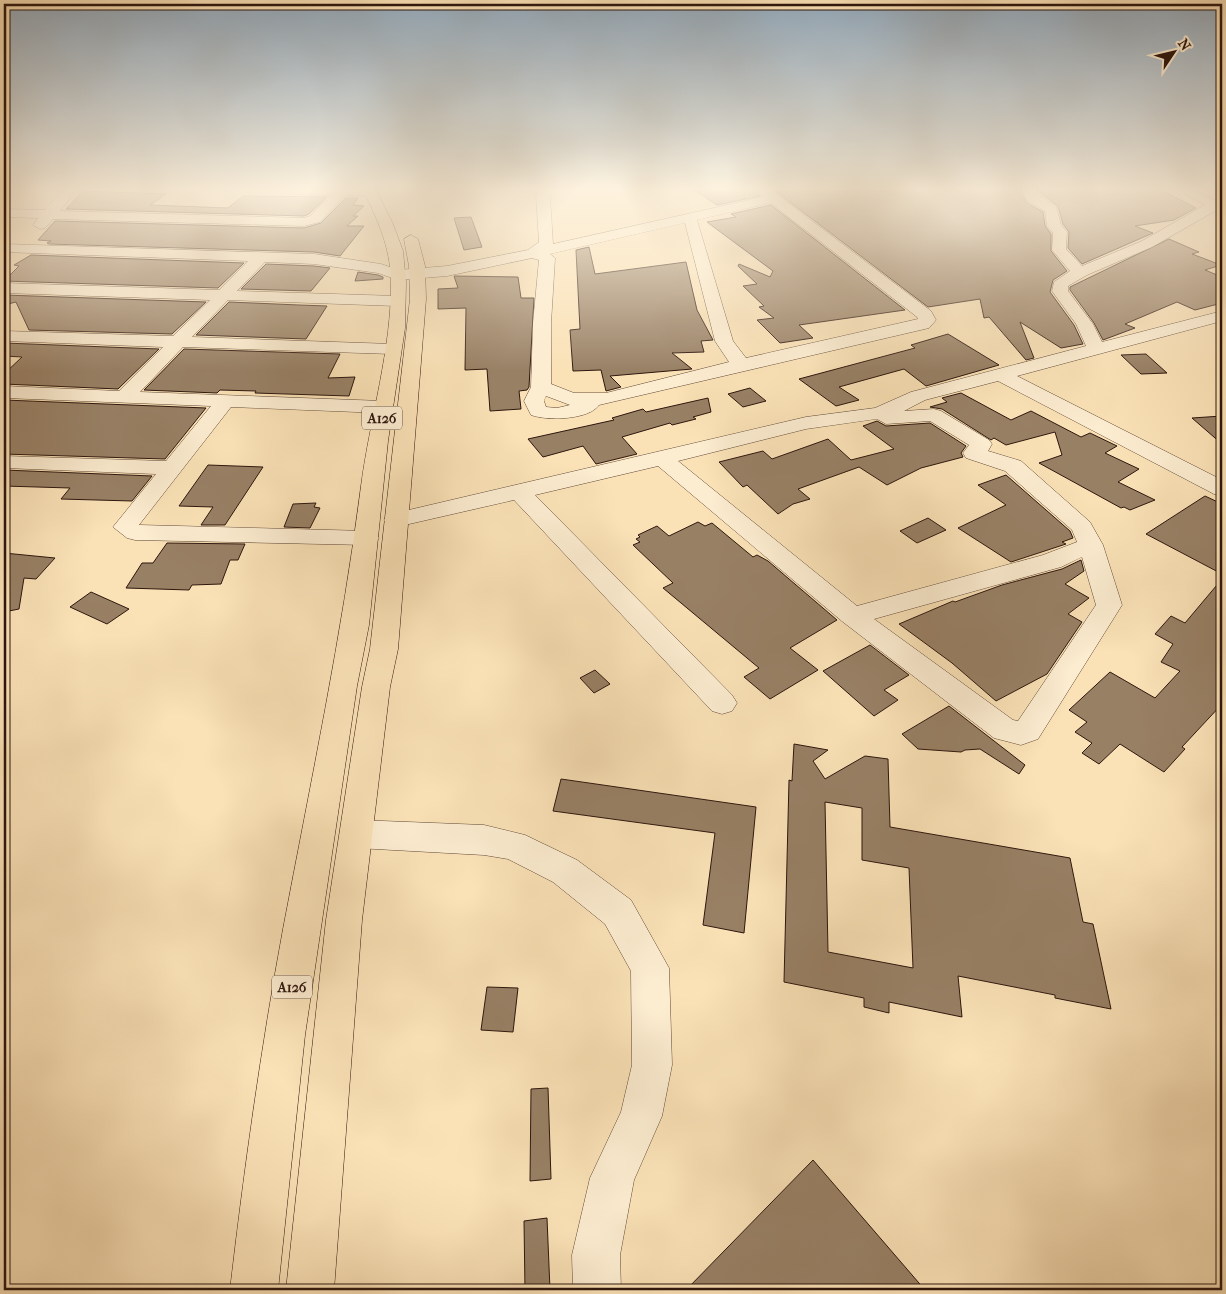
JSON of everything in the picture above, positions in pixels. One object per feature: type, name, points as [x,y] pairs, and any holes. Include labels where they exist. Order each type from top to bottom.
[{"type":"highway","name":"A126","points":[[254,1290],[285,1035],[300,933],[357,675],[384,649],[418,300],[398,250]]},
{"type":"highway","name":"A126","points":[[310,1290],[344,920],[357,834],[357,675],[367,538],[397,301],[408,274]]},
{"type":"street","points":[[533,253],[537,250]]},
{"type":"street","points":[[10,253],[261,257],[339,261],[408,274],[447,271],[545,250]]},
{"type":"street","points":[[700,250],[724,341],[730,353],[742,365]]},
{"type":"street","points":[[533,253],[547,258],[542,323],[542,387],[534,401],[538,411],[546,415],[562,414],[606,399],[742,365],[914,326],[927,320],[926,315],[842,250]]},
{"type":"street","points":[[1059,250],[1080,273]]},
{"type":"street","points":[[1097,350],[1084,324],[1060,291],[1060,285],[1065,280],[1131,250]]},
{"type":"street","points":[[124,397],[261,257]]},
{"type":"street","points":[[4,288],[397,301]]},
{"type":"street","points":[[396,520],[663,459],[825,418],[877,415],[899,408],[918,396],[1222,316]]},
{"type":"street","points":[[4,336],[392,349]]},
{"type":"street","points":[[1002,375],[1222,489]]},
{"type":"street","points":[[4,392],[383,407]]},
{"type":"street","points":[[225,401],[126,527],[129,531],[134,534],[367,538]]},
{"type":"street","points":[[663,459],[852,616],[1005,730],[1021,733],[1027,731],[1109,605],[1091,545],[1082,527],[1029,479],[1007,463],[974,453],[982,444],[934,414],[853,421],[825,418]]},
{"type":"street","points":[[4,462],[174,468]]},
{"type":"street","points":[[519,492],[722,703]]},
{"type":"street","points":[[852,616],[1052,561],[1091,545]]},
{"type":"street","points":[[357,834],[484,840],[513,845],[565,871],[618,912],[650,968],[652,1065],[641,1116],[612,1178],[596,1254],[597,1290]]},
{"type":"building","points":[[261,250],[344,250],[340,256],[314,252]]},
{"type":"building","points":[[576,250],[590,250],[595,274],[686,262],[697,310],[713,340],[701,341],[704,352],[672,353],[692,369],[610,376],[621,387],[606,391],[601,370],[573,371],[570,330],[580,329]]},
{"type":"building","points":[[745,250],[829,250],[905,310],[799,325],[813,338],[780,343],[757,320],[774,318],[759,307],[764,306],[743,286],[757,284],[738,266],[739,264],[770,277],[773,271]]},
{"type":"building","points":[[853,250],[1051,250],[1067,271],[1053,280],[1050,292],[1074,325],[1083,344],[1061,348],[1020,322],[1034,358],[1026,360],[989,317],[984,318],[980,299],[928,307]]},
{"type":"building","points":[[1070,250],[1113,250],[1082,264]]},
{"type":"building","points":[[1146,250],[1195,250],[1199,252],[1192,254],[1221,265],[1205,270],[1222,277],[1222,303],[1195,310],[1177,302],[1125,324],[1135,328],[1103,340],[1094,323],[1070,290],[1070,287]]},
{"type":"building","points":[[31,255],[244,263],[218,288],[4,281],[19,266],[14,265]]},
{"type":"building","points":[[266,264],[330,268],[311,291],[241,289]]},
{"type":"building","points":[[358,272],[378,275],[383,277],[383,279],[355,281]]},
{"type":"building","points":[[454,276],[518,277],[521,298],[534,298],[529,387],[527,390],[519,391],[521,409],[490,411],[487,369],[465,370],[466,308],[438,309],[438,289],[458,288]]},
{"type":"building","points":[[4,295],[206,302],[172,334],[29,330],[16,302],[8,304]]},
{"type":"building","points":[[229,302],[327,306],[306,339],[196,335]]},
{"type":"building","points":[[948,334],[999,365],[926,386],[904,369],[839,387],[859,400],[836,406],[799,379],[915,348],[911,345]]},
{"type":"building","points":[[4,343],[159,349],[118,389],[4,384],[4,374],[22,357],[4,356]]},
{"type":"building","points":[[184,349],[340,354],[328,378],[355,377],[349,396],[255,393],[256,391],[220,390],[217,393],[144,390]]},
{"type":"building","points":[[1146,354],[1167,373],[1141,374],[1121,355]]},
{"type":"building","points":[[750,388],[766,401],[743,407],[728,394]]},
{"type":"building","points":[[961,393],[1011,420],[1031,411],[1081,437],[1090,433],[1117,446],[1105,453],[1139,469],[1118,482],[1155,500],[1130,510],[1124,507],[1121,508],[1039,463],[1062,455],[1055,432],[1006,445],[994,438],[991,440],[942,409],[930,407],[947,402],[942,398]]},
{"type":"building","points":[[708,398],[711,412],[693,417],[696,419],[672,425],[670,423],[622,437],[637,454],[596,464],[583,446],[543,457],[528,439],[614,420],[612,418],[643,409],[646,412]]},
{"type":"building","points":[[4,400],[206,408],[165,459],[4,454]]},
{"type":"building","points":[[1222,416],[1222,444],[1192,418]]},
{"type":"building","points":[[877,421],[886,426],[930,423],[966,446],[961,453],[963,457],[921,468],[887,485],[859,467],[798,489],[810,499],[793,504],[778,514],[747,485],[743,487],[719,462],[763,451],[772,459],[828,439],[851,460],[894,449],[863,426]]},
{"type":"building","points":[[208,465],[263,467],[225,525],[201,525],[213,507],[179,506]]},
{"type":"building","points":[[4,470],[152,476],[132,501],[61,499],[70,488],[4,486]]},
{"type":"building","points":[[1006,475],[1070,531],[1073,538],[1062,542],[1066,544],[1011,562],[958,528],[1006,505],[978,485]]},
{"type":"building","points":[[1205,496],[1222,504],[1222,574],[1146,534]]},
{"type":"building","points":[[316,503],[314,507],[320,508],[310,528],[284,527],[293,504]]},
{"type":"building","points":[[928,518],[946,530],[917,543],[900,531]]},
{"type":"building","points":[[698,522],[705,526],[712,523],[753,557],[757,555],[768,561],[837,620],[790,648],[818,670],[770,699],[744,677],[759,668],[663,588],[673,583],[633,545],[640,542],[636,539],[640,537],[638,535],[657,526],[669,536]]},
{"type":"building","points":[[167,543],[245,544],[238,560],[230,560],[221,584],[192,585],[189,590],[126,588],[142,563],[153,563]]},
{"type":"building","points":[[4,553],[55,558],[36,579],[24,578],[19,609],[4,612]]},
{"type":"building","points":[[1081,560],[1084,571],[1065,584],[1089,598],[1068,614],[1082,622],[1047,674],[996,701],[952,663],[899,624],[953,601],[955,602],[1002,585],[1062,569]]},
{"type":"building","points":[[1222,579],[1222,704],[1182,747],[1185,749],[1164,772],[1120,744],[1099,764],[1082,753],[1092,743],[1075,732],[1087,722],[1069,710],[1110,672],[1155,698],[1180,671],[1161,662],[1173,644],[1155,634],[1171,616],[1185,623]]},
{"type":"building","points":[[91,592],[129,609],[107,624],[70,607]]},
{"type":"building","points":[[870,645],[909,675],[884,690],[898,700],[874,716],[823,671]]},
{"type":"building","points":[[595,670],[610,684],[594,693],[580,678]]},
{"type":"building","points":[[949,706],[1025,765],[1019,774],[980,749],[961,752],[918,749],[902,734]]},
{"type":"building","points":[[794,744],[828,750],[813,761],[825,779],[865,756],[888,759],[890,827],[1070,858],[1083,922],[1093,924],[1111,1009],[1055,998],[1055,995],[958,976],[962,1017],[889,1002],[889,1013],[864,1007],[864,998],[784,982],[789,780],[792,781]],"holes":[[[825,802],[862,808],[862,860],[909,868],[913,968],[828,952]]]},
{"type":"building","points":[[561,779],[756,807],[744,933],[703,925],[715,833],[553,811]]},
{"type":"building","points":[[487,987],[518,988],[513,1032],[481,1030]]},
{"type":"building","points":[[548,1088],[551,1179],[530,1181],[531,1089]]},
{"type":"building","points":[[813,1160],[925,1290],[686,1290]]},
{"type":"building","points":[[547,1218],[550,1290],[525,1290],[524,1221]]}]
